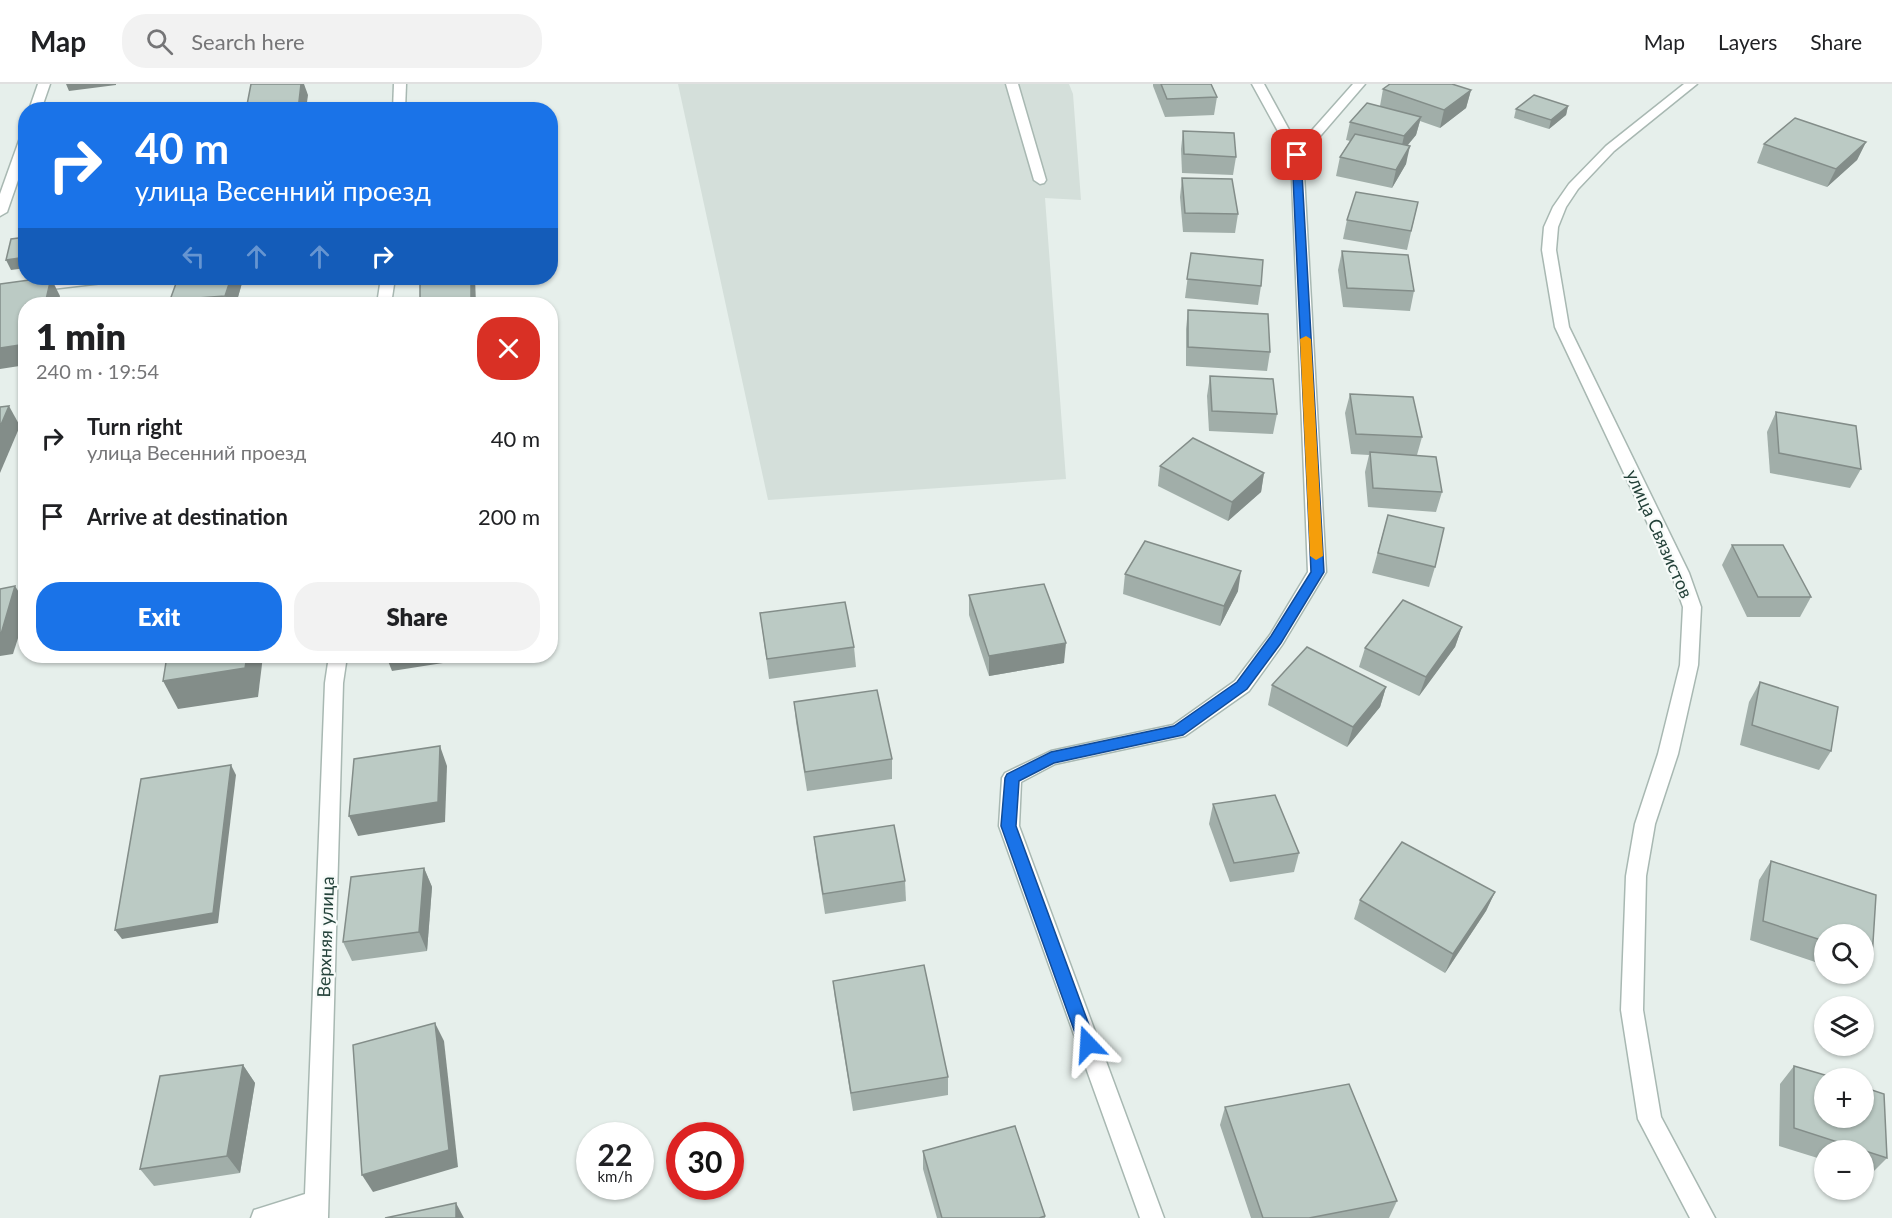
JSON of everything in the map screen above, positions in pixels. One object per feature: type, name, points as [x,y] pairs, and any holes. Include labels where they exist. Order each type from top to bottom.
[{"type":"street","points":[[38,102],[44,84]]},
{"type":"street","points":[[399,102],[400,84]]},
{"type":"street","points":[[1012,84],[1040,180]]},
{"type":"street","points":[[1152,1218],[1008,826],[1012,778],[1051,758],[1178,731],[1242,686],[1276,640],[1317,572],[1297,155],[1258,84]]},
{"type":"street","points":[[1297,155],[1359,84]]},
{"type":"street","name":"улица Связистов","points":[[1690,84],[1585,171],[1562,201],[1550,229],[1551,286],[1562,327],[1680,573],[1692,608],[1689,665],[1668,754],[1645,824],[1636,876],[1632,1010],[1650,1119],[1703,1218]]},
{"type":"street","points":[[0,212],[18,161]]},
{"type":"street","points":[[0,291],[51,285]]},
{"type":"street","name":"Верхняя улица","points":[[316,1210],[334,683],[337,663]]},
{"type":"street","points":[[263,1218],[316,1210]]},
{"type":"shaded area","points":[[678,84],[1069,84],[1073,94],[1081,200],[1045,198],[1066,479],[768,500]]},
{"type":"building","points":[[251,84],[301,84],[299,102],[248,102]]},
{"type":"building","points":[[1161,84],[1211,84],[1217,97],[1167,99]]},
{"type":"building","points":[[1390,84],[1452,84],[1471,90],[1444,110],[1383,89]]},
{"type":"building","points":[[1534,95],[1568,106],[1551,120],[1516,109]]},
{"type":"building","points":[[1367,103],[1421,117],[1404,136],[1350,122]]},
{"type":"building","points":[[1795,118],[1866,142],[1836,169],[1764,144]]},
{"type":"building","points":[[1183,131],[1234,133],[1236,157],[1184,154]]},
{"type":"building","points":[[1355,134],[1410,146],[1396,170],[1340,157]]},
{"type":"building","points":[[1182,178],[1232,179],[1238,214],[1185,213]]},
{"type":"building","points":[[1356,192],[1418,202],[1411,231],[1347,220]]},
{"type":"building","points":[[18,238],[18,258],[6,260],[11,239]]},
{"type":"building","points":[[1342,251],[1408,255],[1414,291],[1347,288]]},
{"type":"building","points":[[1191,253],[1263,260],[1261,286],[1187,279]]},
{"type":"building","points":[[18,282],[18,285],[49,285],[47,297],[18,297],[18,345],[0,348],[0,284]]},
{"type":"building","points":[[175,285],[229,285],[225,296],[171,297]]},
{"type":"building","points":[[420,285],[471,285],[471,297],[420,297]]},
{"type":"building","points":[[1188,310],[1268,314],[1270,352],[1188,347]]},
{"type":"building","points":[[1210,376],[1273,379],[1277,414],[1212,411]]},
{"type":"building","points":[[1350,394],[1413,397],[1422,437],[1356,434]]},
{"type":"building","points":[[9,406],[0,427],[0,407]]},
{"type":"building","points":[[1776,412],[1856,426],[1861,469],[1779,453]]},
{"type":"building","points":[[1193,438],[1264,473],[1232,502],[1160,466]]},
{"type":"building","points":[[1370,452],[1436,457],[1442,492],[1373,488]]},
{"type":"building","points":[[1388,515],[1444,528],[1435,567],[1378,553]]},
{"type":"building","points":[[1145,541],[1241,571],[1224,606],[1125,574]]},
{"type":"building","points":[[1732,545],[1783,545],[1811,597],[1758,597]]},
{"type":"building","points":[[1044,584],[1066,643],[989,656],[969,595]]},
{"type":"building","points":[[15,586],[1,634],[0,634],[0,589]]},
{"type":"building","points":[[1403,600],[1462,627],[1426,677],[1365,648]]},
{"type":"building","points":[[845,602],[854,647],[767,659],[760,613]]},
{"type":"building","points":[[1307,647],[1386,687],[1353,727],[1272,685]]},
{"type":"building","points":[[166,663],[246,663],[245,668],[163,681]]},
{"type":"building","points":[[1760,682],[1838,707],[1831,751],[1752,725]]},
{"type":"building","points":[[877,690],[892,759],[805,772],[794,702]]},
{"type":"building","points":[[440,746],[438,802],[349,816],[354,759]]},
{"type":"building","points":[[231,765],[213,913],[115,930],[141,779]]},
{"type":"building","points":[[1275,795],[1299,853],[1234,863],[1213,804]]},
{"type":"building","points":[[894,825],[905,881],[823,894],[814,837]]},
{"type":"building","points":[[1402,842],[1495,892],[1453,954],[1360,900]]},
{"type":"building","points":[[1771,861],[1876,895],[1874,926],[1874,924],[1814,924],[1814,938],[1763,921]]},
{"type":"building","points":[[424,868],[419,932],[343,942],[351,877]]},
{"type":"building","points":[[924,965],[948,1077],[851,1093],[833,981]]},
{"type":"building","points":[[435,1023],[449,1150],[362,1175],[353,1045]]},
{"type":"building","points":[[243,1065],[227,1156],[140,1169],[160,1076]]},
{"type":"building","points":[[1794,1066],[1814,1072],[1814,1128],[1874,1128],[1874,1091],[1884,1094],[1887,1158],[1874,1154],[1874,1140],[1831,1140],[1794,1128]]},
{"type":"building","points":[[1349,1084],[1397,1201],[1309,1218],[1263,1218],[1225,1107]]},
{"type":"building","points":[[1015,1126],[1045,1216],[1039,1218],[942,1218],[923,1151]]},
{"type":"building","points":[[456,1203],[456,1218],[385,1218]]},
{"type":"slow traffic","points":[[1306,339],[1316,556]]},
{"type":"route","points":[[1088,1044],[1008,826],[1012,778],[1051,758],[1178,731],[1242,686],[1276,640],[1317,572],[1297,155]]}]
